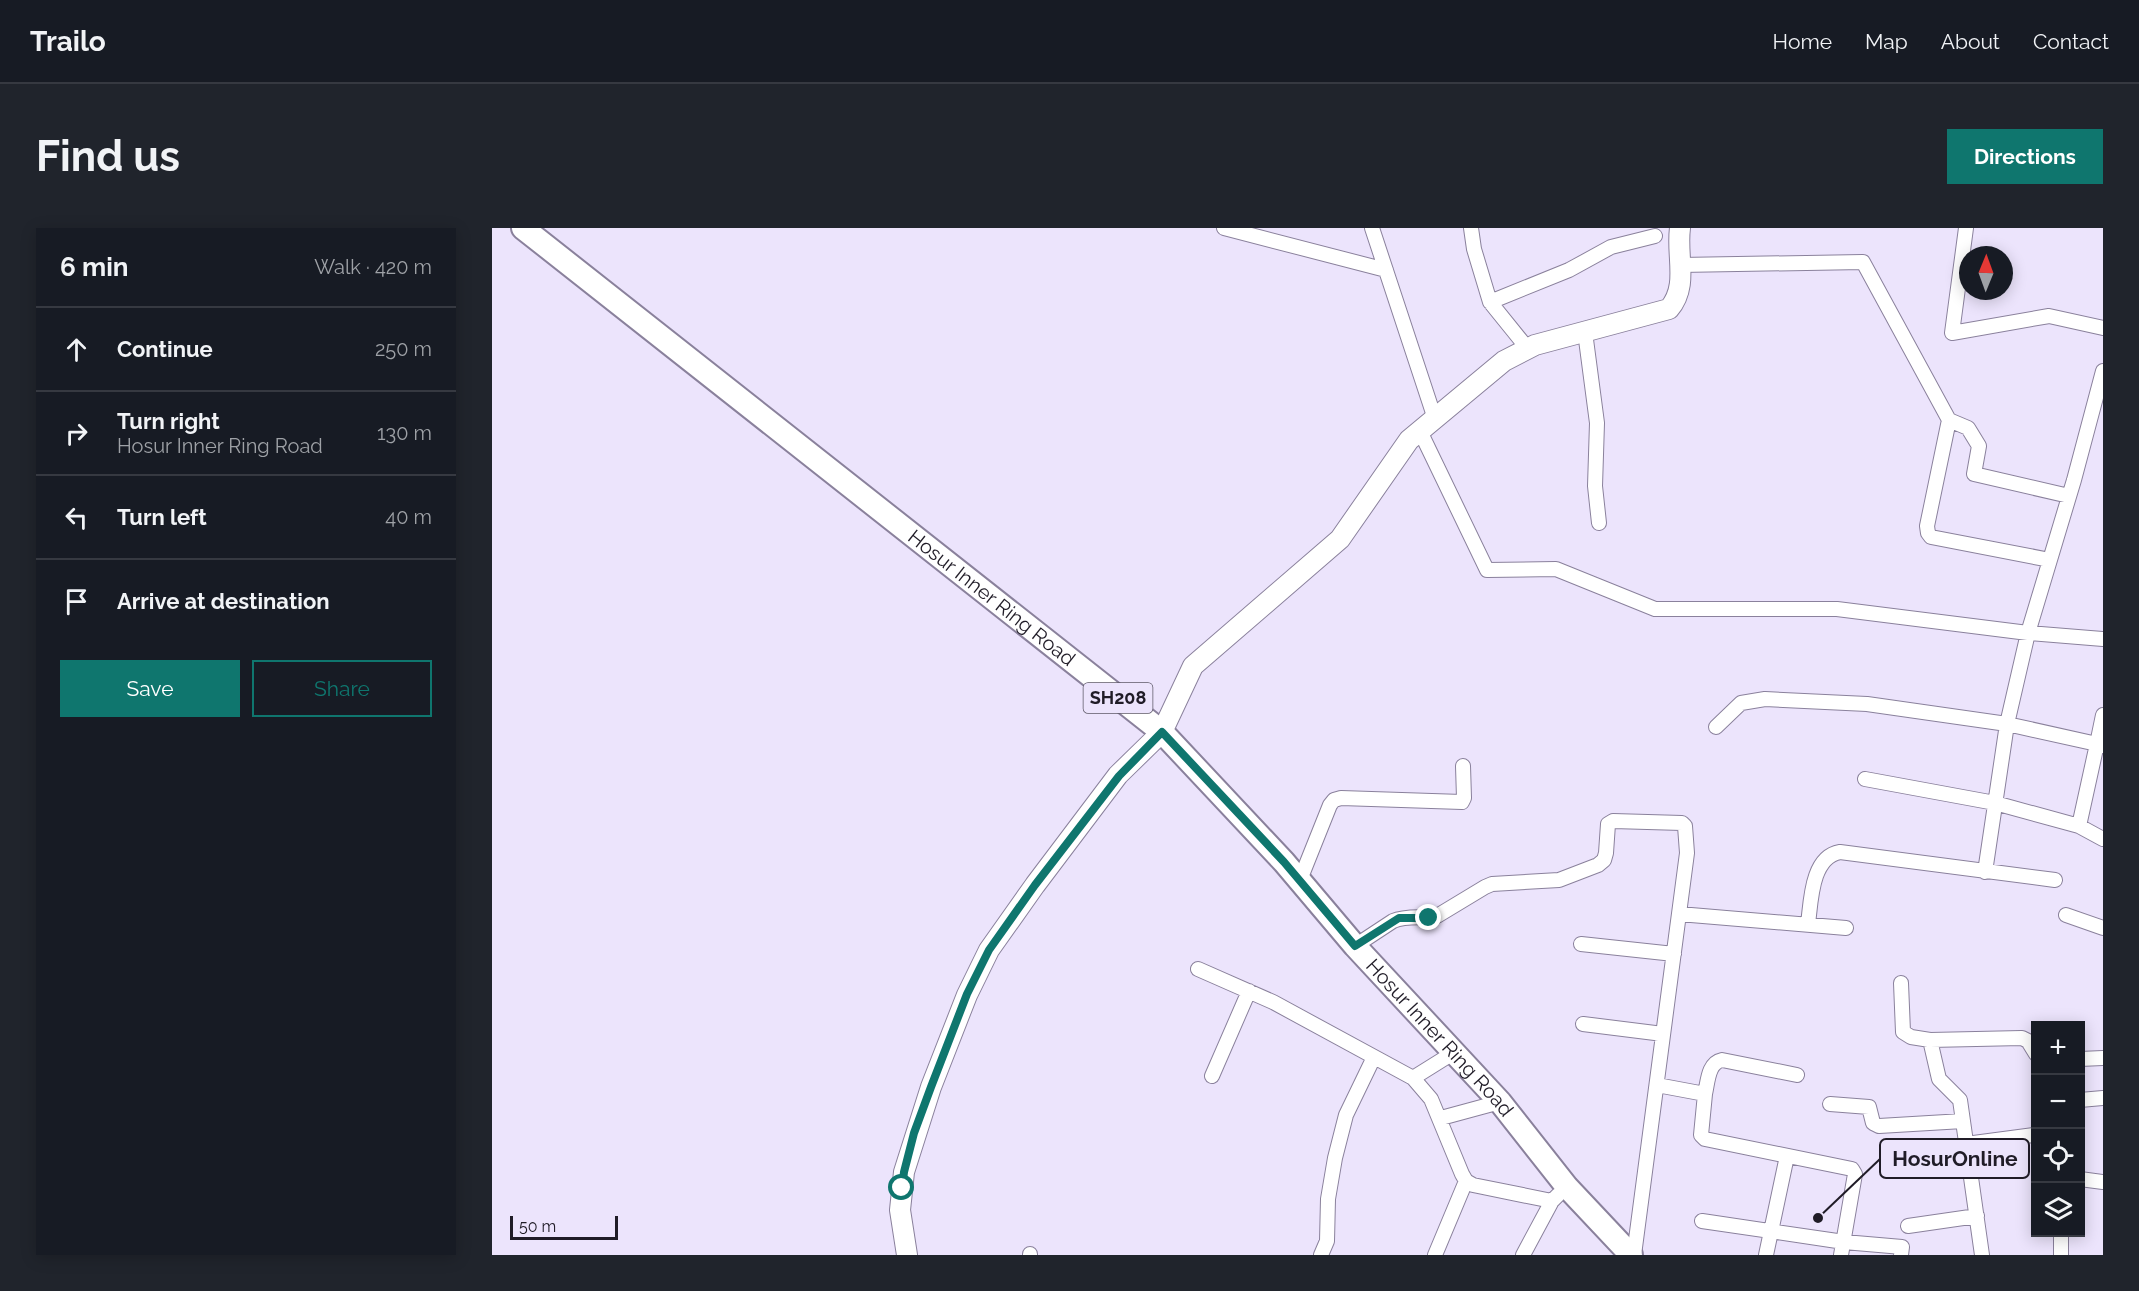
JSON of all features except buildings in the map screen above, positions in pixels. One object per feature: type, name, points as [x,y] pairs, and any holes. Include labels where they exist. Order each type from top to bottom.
[{"type":"main road","name":"Hosur Inner Ring Road","points":[[523,228],[1162,732],[1300,880],[1355,946],[1500,1102],[1560,1194],[1633,1255]]},
{"type":"street","points":[[1224,228],[1386,270]]},
{"type":"street","points":[[1372,228],[1386,270],[1428,425],[1486,570],[1556,569],[1655,609],[1837,609],[2028,633],[2103,639]]},
{"type":"street","points":[[1471,228],[1474,249],[1490,302],[1528,349]]},
{"type":"street","points":[[907,1255],[900,1210],[904,1172],[931,1087],[967,994],[989,950],[1035,885],[1119,776],[1162,732],[1194,666],[1340,539],[1409,440],[1504,361],[1535,345],[1669,309],[1677,300],[1680,282],[1680,228]]},
{"type":"street","points":[[1966,228],[1952,333],[2049,316],[2103,328]]},
{"type":"street","points":[[1490,302],[1569,270],[1611,247],[1655,236]]},
{"type":"street","points":[[1680,265],[1863,262],[1949,420],[1968,428],[1979,446],[1974,474],[2068,496]]},
{"type":"street","points":[[1585,332],[1597,423],[1595,486],[1599,523]]},
{"type":"street","points":[[1985,872],[2007,724],[2028,633],[2103,372]]},
{"type":"street","points":[[1949,420],[1927,526],[1928,533],[1931,537],[2050,560]]},
{"type":"street","points":[[1716,727],[1741,703],[1765,699],[1867,704],[2007,724],[2100,745]]},
{"type":"street","points":[[2079,826],[2100,745],[2103,715]]},
{"type":"street","points":[[1300,880],[1334,800],[1341,798],[1462,802],[1464,798],[1463,766]]},
{"type":"street","points":[[1864,779],[1995,803],[2079,826],[2103,839]]},
{"type":"street","points":[[1355,946],[1399,918],[1437,916],[1485,886],[1559,880],[1598,865],[1604,860],[1606,853],[1608,824],[1613,822],[1682,823],[1685,826],[1688,853],[1633,1255]]},
{"type":"street","points":[[1808,924],[1818,869],[1834,853],[2055,880]]},
{"type":"street","points":[[1679,914],[1846,928]]},
{"type":"street","points":[[2066,915],[2103,928]]},
{"type":"street","points":[[1581,944],[1674,954]]},
{"type":"street","points":[[1198,969],[1273,1002],[1413,1078],[1431,1099],[1441,1118],[1462,1174],[1473,1185],[1560,1194],[1523,1255]]},
{"type":"street","points":[[1901,983],[1903,1032],[1911,1037],[1930,1040],[2022,1038],[2031,1046]]},
{"type":"street","points":[[1212,1076],[1249,991]]},
{"type":"street","points":[[1583,1024],[1663,1034]]},
{"type":"street","points":[[1930,1040],[1939,1080],[1960,1100],[1982,1255]]},
{"type":"street","points":[[1413,1078],[1454,1053]]},
{"type":"street","points":[[1321,1255],[1327,1241],[1328,1199],[1343,1126],[1374,1057]]},
{"type":"street","points":[[2085,1059],[2103,1058]]},
{"type":"street","points":[[1797,1075],[1722,1060],[1716,1061],[1712,1066],[1705,1094],[1701,1135],[1702,1138],[1852,1169],[1855,1174],[1842,1248]]},
{"type":"street","points":[[1657,1085],[1705,1094]]},
{"type":"street","points":[[2085,1100],[2103,1098]]},
{"type":"street","points":[[1441,1118],[1500,1102]]},
{"type":"street","points":[[1830,1104],[1869,1107],[1873,1123],[1879,1126],[1963,1121]]},
{"type":"street","points":[[1966,1144],[2031,1135]]},
{"type":"street","points":[[1766,1255],[1787,1156]]},
{"type":"street","points":[[2085,1180],[2103,1182]]},
{"type":"street","points":[[1436,1255],[1467,1181]]},
{"type":"street","points":[[1908,1226],[1977,1216]]},
{"type":"street","points":[[1702,1221],[1772,1232],[1842,1248],[1902,1247],[1901,1255]]},
{"type":"street","points":[[2061,1237],[2061,1255]]},
{"type":"place","name":"HosurOnline","points":[[1818,1218]]},
{"type":"route","points":[[902,1188],[914,1133],[967,994],[989,950],[1035,885],[1119,776],[1162,732],[1284,862],[1355,946],[1399,918],[1429,918]]}]
